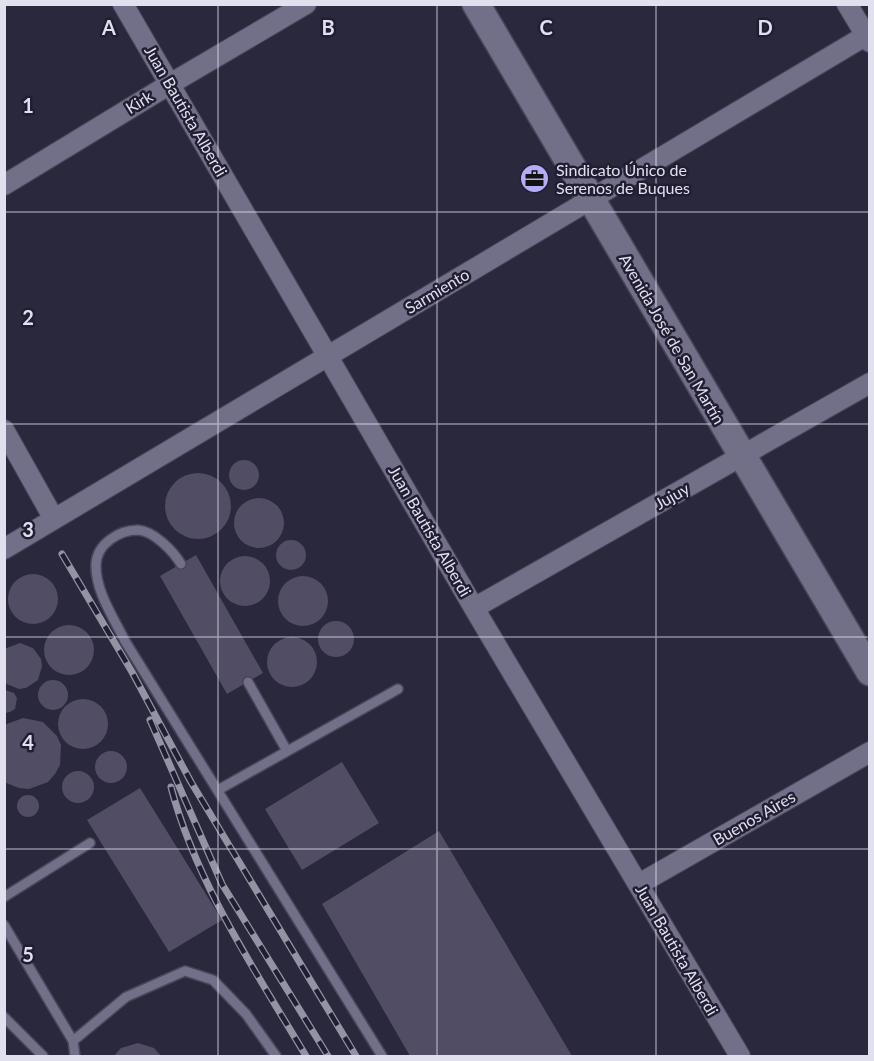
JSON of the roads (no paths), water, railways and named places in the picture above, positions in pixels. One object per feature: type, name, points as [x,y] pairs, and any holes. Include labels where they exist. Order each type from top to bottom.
[{"type":"street","name":"Juan Bautista Alberdi","points":[[123,4],[474,608],[740,1056]]},
{"type":"street","name":"Kirk","points":[[4,185],[306,4]]},
{"type":"street","name":"Avenida José de San Martín","points":[[476,4],[870,672]]},
{"type":"street","points":[[848,4],[868,37]]},
{"type":"street","name":"Sarmiento","points":[[4,549],[590,199],[868,37]]},
{"type":"street","name":"Jujuy","points":[[474,608],[870,383]]},
{"type":"street","points":[[4,430],[54,519]]},
{"type":"street","name":"Buenos Aires","points":[[639,884],[870,752]]},
{"type":"lane","points":[[180,564],[161,541],[140,530],[119,534],[103,545],[96,563],[100,591],[125,641],[382,1056]]},
{"type":"lane","points":[[248,682],[287,751]]},
{"type":"lane","points":[[218,790],[398,689]]},
{"type":"lane","points":[[4,897],[90,843]]},
{"type":"lane","points":[[4,925],[73,1041],[75,1056]]},
{"type":"lane","points":[[73,1041],[126,997],[185,971],[213,980],[246,1014],[276,1056]]},
{"type":"lane","points":[[4,1017],[44,1056]]},
{"type":"railway","points":[[62,554],[132,672],[191,782],[356,1056]]},
{"type":"railway","points":[[150,720],[222,884],[328,1056]]},
{"type":"railway","points":[[171,787],[196,858],[229,926],[306,1056]]},
{"type":"place","name":"Sindicato Único de Serenos de Buques","points":[[535,179]]}]
